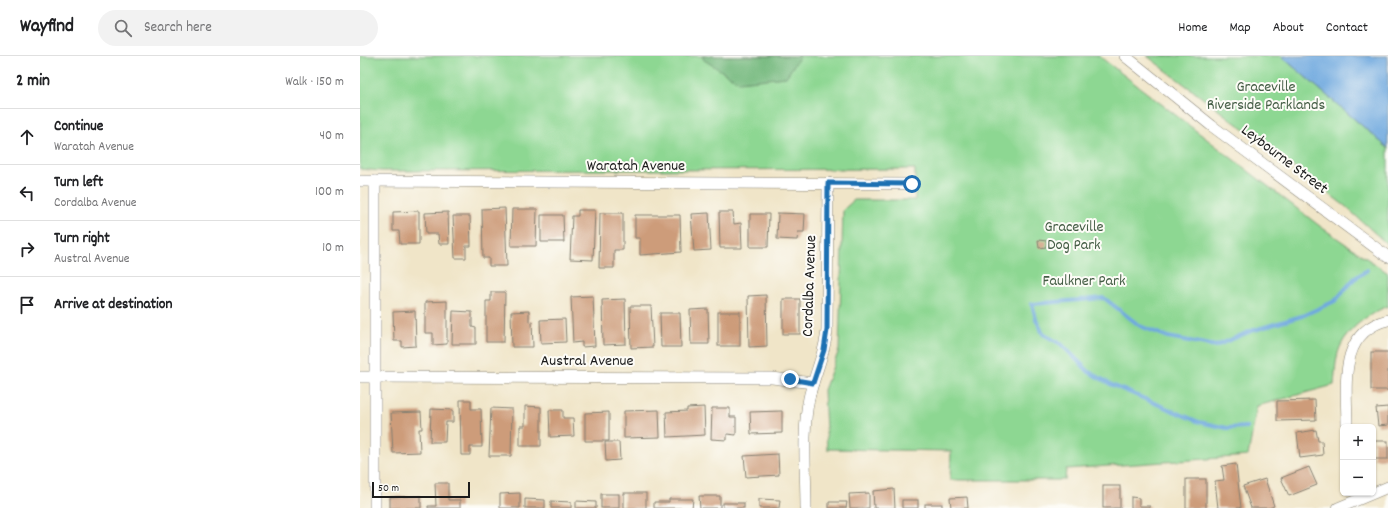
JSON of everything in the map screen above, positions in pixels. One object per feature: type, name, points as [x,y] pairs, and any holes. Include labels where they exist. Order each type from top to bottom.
[{"type":"street","name":"Leybourne Street","points":[[1125,56],[1212,126],[1388,257]]},
{"type":"street","name":"Waratah Avenue","points":[[360,181],[912,184]]},
{"type":"street","points":[[375,181],[375,508]]},
{"type":"street","name":"Cordalba Avenue","points":[[806,508],[807,410],[813,383],[824,350],[827,330],[828,183]]},
{"type":"street","points":[[1347,424],[1348,363],[1352,346],[1367,330],[1388,320]]},
{"type":"street","name":"Austral Avenue","points":[[360,377],[772,378],[813,383]]},
{"type":"street","points":[[1376,490],[1388,487]]},
{"type":"street","points":[[1338,508],[1356,496]]},
{"type":"green space","name":"Faulkner Park","points":[[360,56],[1099,56],[1321,227],[1388,273],[1388,306],[1371,314],[1356,326],[1344,340],[1337,357],[1334,385],[1257,406],[1248,456],[1066,469],[1065,480],[950,480],[951,451],[827,449],[824,390],[839,350],[843,210],[854,200],[915,200],[915,169],[381,171],[360,169]]},
{"type":"green space","points":[[702,56],[800,56],[786,77],[739,82],[704,60]]},
{"type":"green space","name":"Graceville Riverside Parklands","points":[[1147,56],[1281,56],[1388,148],[1388,245],[1345,206]]},
{"type":"water","points":[[1281,56],[1388,56],[1388,148]]},
{"type":"building","points":[[505,208],[507,266],[489,266],[489,258],[483,258],[482,209]]},
{"type":"building","points":[[512,209],[537,209],[536,246],[511,246]]},
{"type":"building","points":[[578,210],[595,210],[593,260],[570,259],[572,216],[578,216]]},
{"type":"building","points":[[419,211],[419,244],[400,244],[399,231],[393,231],[393,212]]},
{"type":"building","points":[[448,212],[449,244],[439,244],[438,234],[426,234],[425,213]]},
{"type":"building","points":[[719,212],[733,212],[734,224],[741,223],[742,248],[720,248]]},
{"type":"building","points":[[600,213],[623,213],[623,250],[614,250],[614,268],[599,268]]},
{"type":"building","points":[[709,213],[711,250],[694,251],[691,214]]},
{"type":"building","points":[[778,213],[805,214],[804,232],[798,232],[797,240],[777,239]]},
{"type":"building","points":[[750,214],[769,214],[768,247],[750,247]]},
{"type":"building","points":[[541,215],[563,215],[564,242],[541,242]]},
{"type":"building","points":[[635,215],[680,215],[681,252],[640,255],[640,238],[635,238]]},
{"type":"building","points":[[453,216],[470,216],[471,246],[466,246],[466,258],[455,258]]},
{"type":"building","points":[[1038,240],[1047,241],[1046,247],[1039,248]]},
{"type":"building","points":[[491,292],[505,292],[504,342],[486,342],[486,301],[491,301]]},
{"type":"building","points":[[766,295],[767,346],[749,347],[748,296]]},
{"type":"building","points":[[593,296],[595,346],[582,347],[582,342],[573,343],[571,297]]},
{"type":"building","points":[[625,299],[626,344],[603,345],[602,300]]},
{"type":"building","points":[[783,299],[800,299],[800,334],[783,334]]},
{"type":"building","points":[[447,301],[447,344],[433,345],[433,333],[425,333],[425,302]]},
{"type":"building","points":[[630,306],[651,306],[653,347],[631,348]]},
{"type":"building","points":[[708,309],[709,344],[691,344],[690,310]]},
{"type":"building","points":[[415,311],[416,346],[402,347],[402,341],[394,341],[393,312]]},
{"type":"building","points":[[453,311],[472,312],[472,327],[476,328],[476,344],[452,344]]},
{"type":"building","points":[[529,311],[529,322],[532,321],[533,347],[512,347],[511,312]]},
{"type":"building","points":[[718,312],[740,312],[740,346],[718,346]]},
{"type":"building","points":[[660,313],[680,313],[681,347],[661,347]]},
{"type":"building","points":[[565,319],[566,342],[541,343],[540,320]]},
{"type":"building","points":[[1371,352],[1388,352],[1388,390],[1371,390]]},
{"type":"building","points":[[460,400],[471,400],[471,409],[481,409],[482,447],[470,447],[470,455],[461,455]]},
{"type":"building","points":[[1315,400],[1316,420],[1277,421],[1277,401]]},
{"type":"building","points":[[525,406],[541,407],[541,446],[520,446],[520,426],[525,426]]},
{"type":"building","points":[[704,407],[705,435],[667,437],[666,412],[687,411],[687,408]]},
{"type":"building","points":[[1388,407],[1388,425],[1378,426],[1376,408]]},
{"type":"building","points":[[491,408],[512,409],[511,456],[489,456]]},
{"type":"building","points":[[712,408],[730,408],[730,417],[736,417],[736,435],[727,434],[727,440],[711,439]]},
{"type":"building","points":[[431,409],[453,410],[453,422],[446,422],[445,442],[430,442]]},
{"type":"building","points":[[549,410],[563,410],[563,418],[573,418],[574,436],[550,437]]},
{"type":"building","points":[[659,410],[660,437],[624,438],[624,411]]},
{"type":"building","points":[[782,411],[782,433],[751,434],[750,412]]},
{"type":"building","points":[[421,412],[422,429],[419,429],[420,452],[393,453],[391,413]]},
{"type":"building","points":[[609,412],[609,441],[585,441],[585,413]]},
{"type":"building","points":[[1316,430],[1318,441],[1322,441],[1323,455],[1300,458],[1297,433]]},
{"type":"building","points":[[1376,441],[1388,441],[1388,459],[1376,459]]},
{"type":"building","points":[[605,442],[619,442],[620,460],[606,461]]},
{"type":"building","points":[[778,454],[779,475],[746,477],[744,456]]},
{"type":"building","points":[[1236,464],[1241,508],[1218,508],[1215,481],[1224,480],[1222,466]]},
{"type":"building","points":[[1309,467],[1317,485],[1289,496],[1281,478]]},
{"type":"building","points":[[1186,479],[1206,479],[1206,508],[1186,508]]},
{"type":"building","points":[[1265,479],[1274,506],[1269,508],[1251,508],[1243,486]]},
{"type":"building","points":[[435,483],[448,483],[448,500],[460,500],[460,508],[428,508],[428,506],[436,506]]},
{"type":"building","points":[[1103,486],[1120,486],[1120,508],[1103,508]]},
{"type":"building","points":[[894,489],[895,508],[874,508],[873,491]]},
{"type":"building","points":[[520,493],[520,508],[500,508],[500,494]]},
{"type":"building","points":[[624,493],[646,493],[646,508],[624,508]]},
{"type":"building","points":[[869,493],[869,508],[850,508],[849,494]]},
{"type":"building","points":[[601,494],[619,494],[619,508],[601,508]]},
{"type":"building","points":[[421,496],[421,508],[390,508],[390,497]]},
{"type":"building","points":[[699,496],[720,496],[720,508],[700,508]]},
{"type":"building","points":[[967,497],[968,508],[951,508],[950,498]]},
{"type":"building","points":[[1131,497],[1139,498],[1139,506],[1150,506],[1150,508],[1131,508]]},
{"type":"building","points":[[525,499],[545,500],[545,508],[525,508]]},
{"type":"building","points":[[669,499],[693,499],[692,508],[654,508],[654,502],[669,502]]},
{"type":"building","points":[[759,499],[780,500],[779,508],[759,508]]},
{"type":"building","points":[[902,500],[918,500],[918,508],[902,508]]},
{"type":"building","points":[[551,501],[571,502],[571,508],[551,508]]},
{"type":"building","points":[[576,501],[596,502],[596,508],[576,508]]},
{"type":"building","points":[[829,502],[847,502],[846,508],[829,508]]},
{"type":"building","points":[[723,503],[744,503],[744,508],[723,508]]},
{"type":"building","points":[[925,504],[942,504],[942,508],[925,508]]},
{"type":"waterway","points":[[1247,427],[1227,428],[1199,422],[1112,385],[1089,372],[1061,344],[1043,334],[1036,319],[1032,304],[1104,298],[1140,326],[1168,337],[1216,346],[1251,331],[1302,316],[1335,301],[1354,279],[1367,270]]},
{"type":"route","points":[[790,379],[813,383],[821,361],[826,339],[828,183],[912,184]]},
{"type":"park label","name":"Graceville Dog Park","points":[[1074,236]]}]
